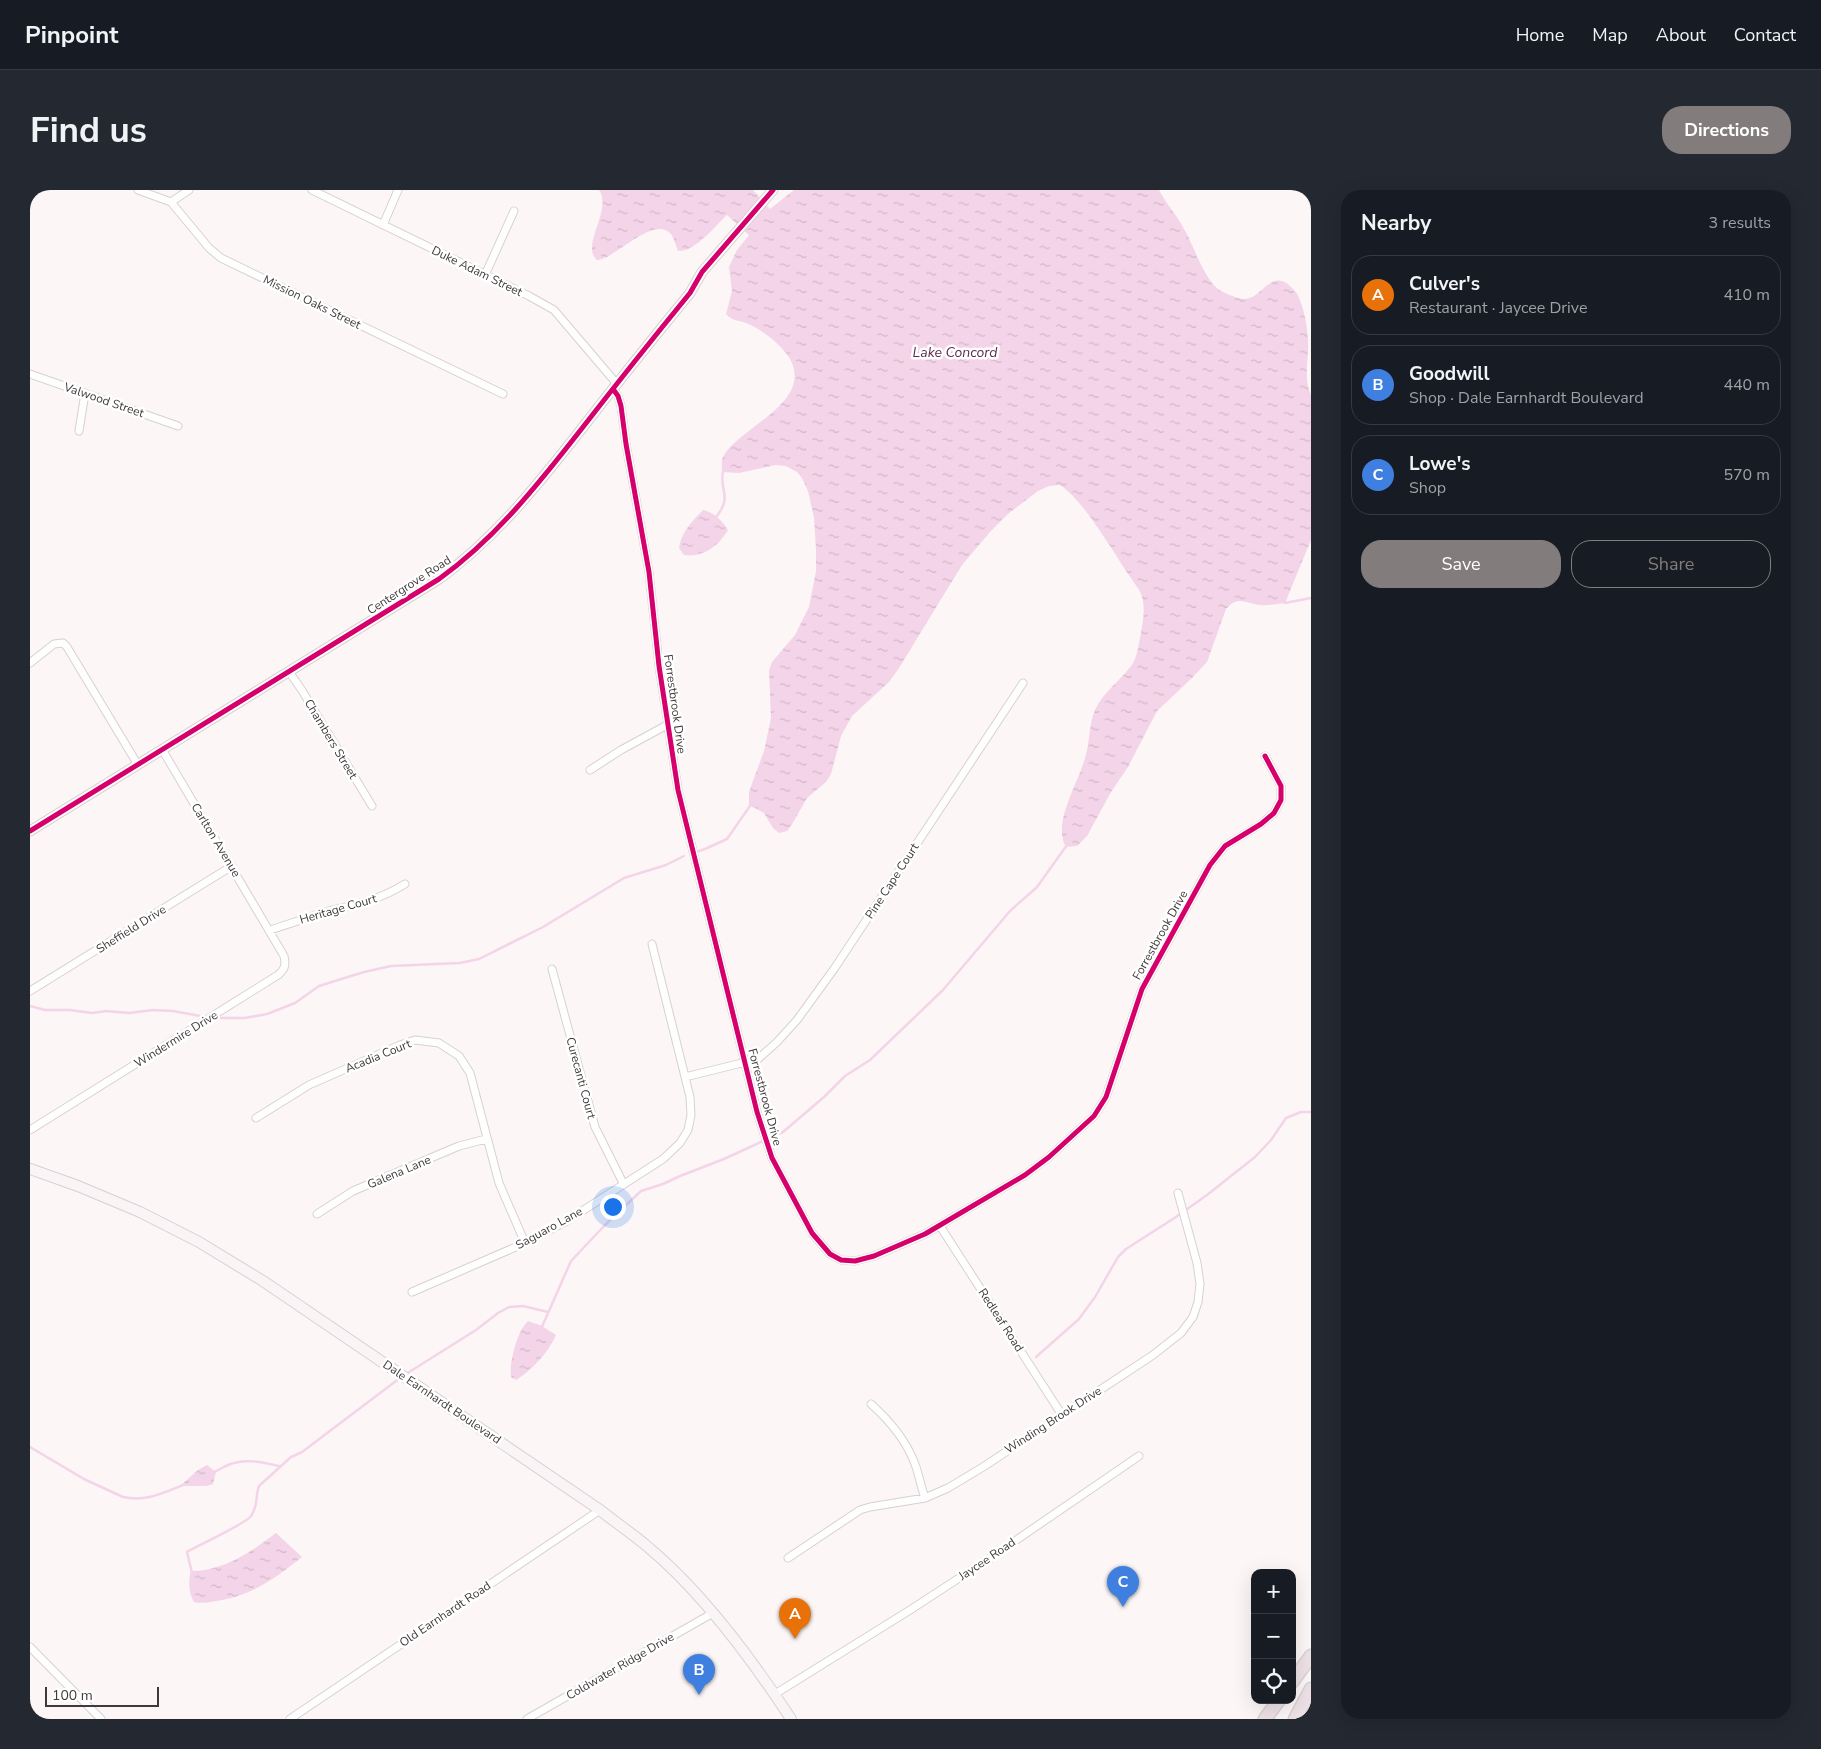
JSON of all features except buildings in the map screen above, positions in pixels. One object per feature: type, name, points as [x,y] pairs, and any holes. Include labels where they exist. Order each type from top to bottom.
[{"type":"highway","points":[[1296,1677],[1311,1656]]},
{"type":"highway","points":[[1295,1719],[1311,1689]]},
{"type":"highway","points":[[1265,1719],[1276,1704]]},
{"type":"main road","name":"Dale Earnhardt Boulevard","points":[[30,1169],[78,1186],[140,1212],[199,1242],[263,1281],[600,1510],[649,1548],[713,1613],[792,1719]]},
{"type":"street","points":[[138,190],[171,202],[189,190]]},
{"type":"street","name":"Duke Adam Street","points":[[312,190],[554,310],[615,386]]},
{"type":"street","points":[[383,225],[398,190]]},
{"type":"street","name":"Centergrove Road","points":[[30,832],[290,673],[439,579],[462,562],[507,518],[559,457],[690,293],[702,272],[773,190]]},
{"type":"street","name":"Mission Oaks Street","points":[[171,202],[209,248],[221,258],[503,394]]},
{"type":"street","points":[[485,275],[514,211]]},
{"type":"street","name":"Valwood Street","points":[[30,374],[178,426]]},
{"type":"street","name":"Forrestbrook Drive","points":[[615,386],[621,406],[649,572],[667,726],[678,790],[690,842],[757,1112],[772,1158],[812,1233],[830,1254],[841,1260],[855,1261],[874,1256],[940,1226],[1025,1175],[1050,1157],[1094,1116],[1106,1097],[1142,988],[1210,865],[1225,846],[1268,819],[1274,813],[1280,800],[1281,786],[1265,756]]},
{"type":"street","points":[[79,431],[84,393]]},
{"type":"street","points":[[30,663],[54,644],[63,643],[67,646],[138,765]]},
{"type":"street","name":"Chambers Street","points":[[290,673],[372,806]]},
{"type":"street","name":"Pine Cape Court","points":[[685,1077],[758,1059],[768,1052],[797,1020],[815,996],[1023,682]]},
{"type":"street","points":[[590,770],[621,750],[667,726]]},
{"type":"street","name":"Carlton Avenue","points":[[163,751],[270,930]]},
{"type":"street","name":"Sheffield Drive","points":[[30,991],[232,866]]},
{"type":"street","name":"Heritage Court","points":[[270,930],[380,898],[405,884]]},
{"type":"street","name":"Windermire Drive","points":[[30,1130],[283,971],[286,964],[284,956],[270,930]]},
{"type":"street","name":"Saguaro Lane","points":[[412,1292],[525,1243],[565,1222],[662,1158],[680,1143],[688,1130],[691,1115],[690,1097],[652,944]]},
{"type":"street","name":"Curecanti Court","points":[[552,969],[595,1127],[622,1184]]},
{"type":"street","name":"Acadia Court","points":[[256,1118],[309,1085],[400,1045],[415,1040],[439,1043],[459,1056],[470,1073],[498,1183],[525,1243]]},
{"type":"street","name":"Galena Lane","points":[[317,1214],[354,1191],[459,1146],[486,1139]]},
{"type":"street","name":"Winding Brook Drive","points":[[788,1558],[860,1510],[870,1506],[925,1498],[948,1488],[1153,1355],[1181,1333],[1193,1317],[1198,1302],[1200,1284],[1197,1263],[1178,1193]]},
{"type":"street","name":"Redleaf Road","points":[[940,1226],[1062,1414]]},
{"type":"street","points":[[871,1404],[884,1416],[908,1448],[916,1466],[925,1498]]},
{"type":"street","name":"Jaycee Road","points":[[775,1694],[993,1556],[1139,1456]]},
{"type":"street","name":"Old Earnhardt Road","points":[[290,1719],[600,1510]]},
{"type":"street","name":"Coldwater Ridge Drive","points":[[526,1719],[713,1613]]},
{"type":"street","points":[[30,1647],[101,1719]]},
{"type":"water","name":"Lake Concord","points":[[599,190],[753,190],[770,209],[794,190],[1159,190],[1188,236],[1204,271],[1221,291],[1237,298],[1246,299],[1252,297],[1274,281],[1280,281],[1287,284],[1298,295],[1303,308],[1308,336],[1307,382],[1311,395],[1311,540],[1285,603],[1263,605],[1238,601],[1226,609],[1207,662],[1157,711],[1128,767],[1111,792],[1087,836],[1077,846],[1066,847],[1062,837],[1064,814],[1083,764],[1095,710],[1107,692],[1135,660],[1142,628],[1144,607],[1140,591],[1098,528],[1080,504],[1060,485],[1049,486],[1038,491],[1008,514],[962,565],[889,682],[852,716],[841,736],[831,774],[826,782],[807,798],[787,831],[779,833],[773,828],[764,813],[749,805],[749,792],[764,751],[771,718],[769,670],[772,662],[795,635],[809,607],[816,571],[814,518],[808,491],[797,472],[786,466],[775,465],[739,473],[722,472],[722,462],[723,457],[731,446],[782,404],[791,391],[795,378],[792,363],[785,351],[766,334],[726,314],[732,291],[729,267],[737,250],[749,235],[727,215],[698,243],[684,250],[678,251],[670,233],[662,229],[653,230],[604,258],[597,260],[593,254],[592,246],[602,207],[602,198]]},
{"type":"water","points":[[703,510],[717,517],[728,530],[720,541],[710,549],[698,554],[684,555],[679,548],[682,537]]},
{"type":"water","points":[[528,1321],[542,1326],[556,1335],[549,1348],[539,1360],[516,1380],[511,1377],[513,1356],[520,1332]]},
{"type":"water","points":[[207,1465],[216,1472],[213,1484],[207,1486],[180,1486],[198,1470]]},
{"type":"water","points":[[276,1533],[302,1557],[272,1579],[242,1595],[217,1601],[194,1602],[190,1587],[191,1571],[214,1568],[225,1564],[257,1547]]},
{"type":"waterway","points":[[716,517],[725,499],[723,471]]},
{"type":"waterway","points":[[1284,601],[1285,603],[1311,598]]},
{"type":"waterway","points":[[696,852],[727,839],[752,803]]},
{"type":"waterway","points":[[541,1329],[571,1261],[641,1191],[724,1159],[783,1132],[824,1097],[845,1076],[870,1060],[943,990],[1010,911],[1037,887],[1067,845]]},
{"type":"waterway","points":[[214,1018],[245,1018],[267,1014],[295,1003],[319,986],[364,972],[391,966],[460,963],[479,959],[543,927],[624,878],[666,865],[684,856]]},
{"type":"waterway","points":[[30,1006],[45,1010],[70,1010],[92,1013],[106,1011],[129,1013],[153,1010],[173,1011],[206,1017]]},
{"type":"waterway","points":[[1036,1357],[1079,1319],[1095,1297],[1118,1257],[1126,1249],[1207,1195],[1255,1157],[1271,1140],[1286,1118],[1301,1112],[1311,1112]]},
{"type":"waterway","points":[[406,1374],[509,1307],[523,1306],[548,1312]]},
{"type":"waterway","points":[[192,1573],[187,1552],[248,1519],[255,1508],[259,1486],[291,1457],[302,1452],[400,1378]]},
{"type":"waterway","points":[[30,1447],[84,1479],[123,1497],[147,1498],[183,1485]]},
{"type":"waterway","points":[[214,1472],[228,1465],[247,1461],[279,1466]]},
{"type":"cycle path","points":[[30,831],[439,579],[480,546],[534,488],[690,293],[702,272],[773,190]]},
{"type":"cycle path","points":[[613,389],[618,396],[621,406],[649,572],[659,666],[678,790],[757,1112],[772,1158],[812,1233],[830,1254],[841,1260],[855,1261],[874,1256],[925,1234],[1025,1175],[1049,1157],[1094,1116],[1106,1097],[1142,989],[1210,865],[1225,846],[1261,824],[1274,813],[1281,800],[1281,786],[1265,756]]},
{"type":"place","name":"Lowe's","points":[[1123,1607]]},
{"type":"place","name":"Culver's","points":[[795,1639]]},
{"type":"place","name":"Goodwill","points":[[699,1695]]}]
